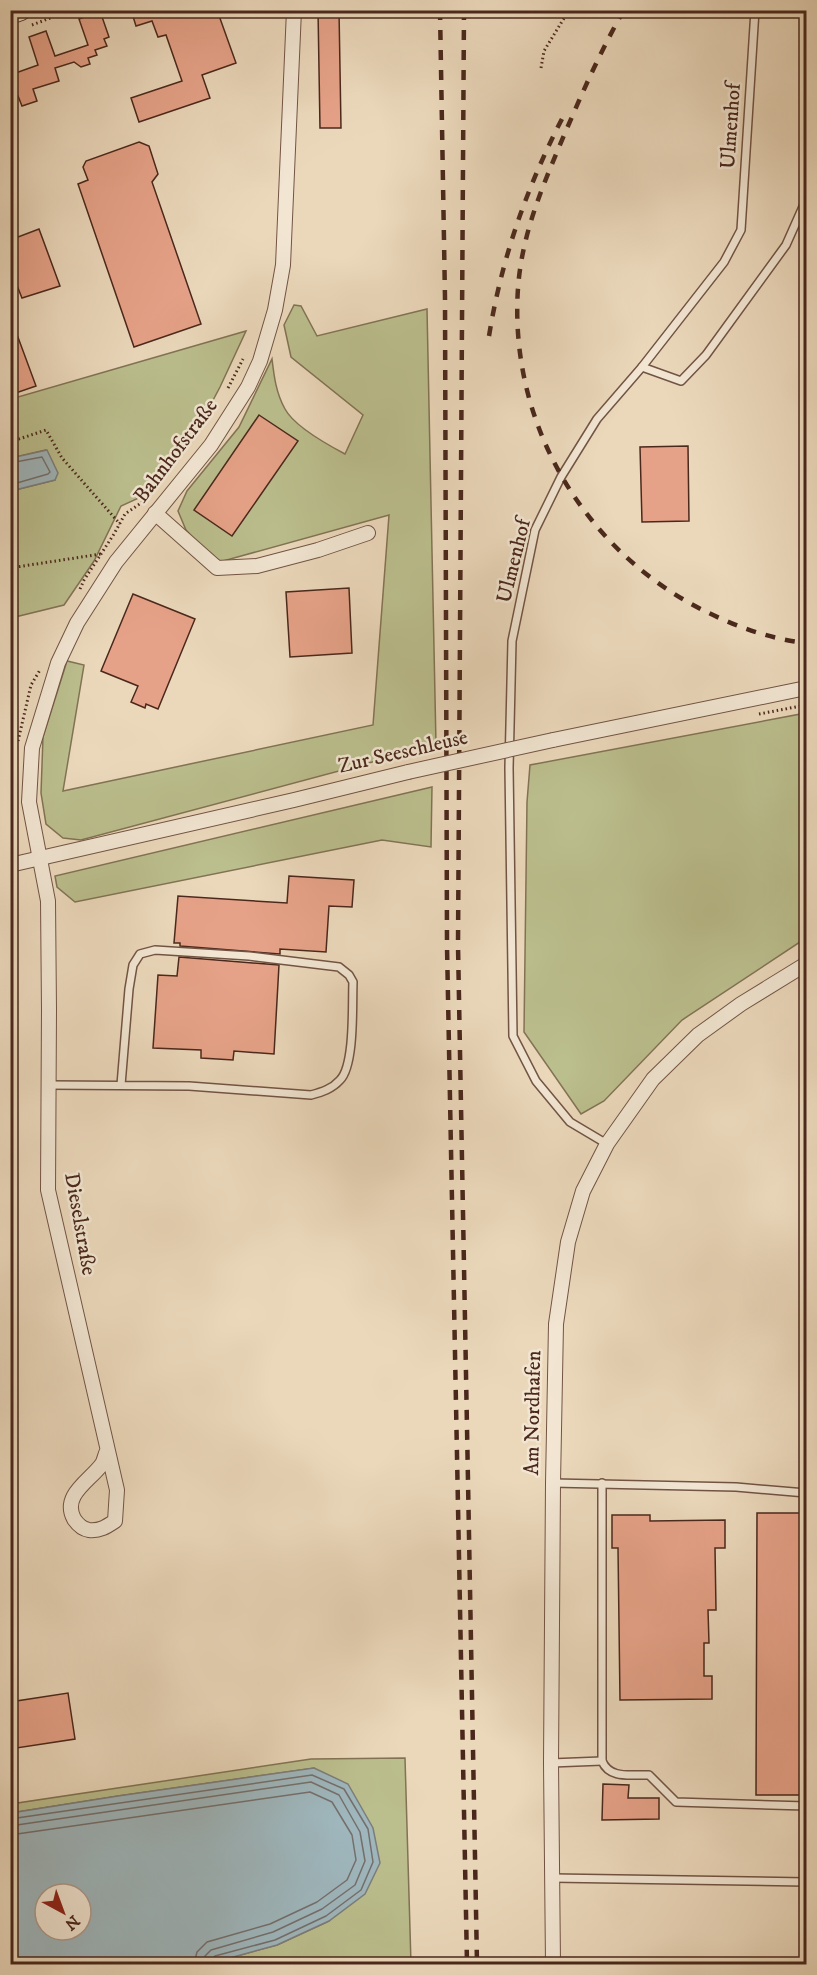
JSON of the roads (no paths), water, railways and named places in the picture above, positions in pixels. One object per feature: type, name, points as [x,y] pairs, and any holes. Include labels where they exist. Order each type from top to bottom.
[{"type":"street","name":"Bahnhofstraße","points":[[39,858],[29,802],[32,748],[58,663],[77,623],[116,561],[211,445],[228,421],[260,361],[275,310],[283,265],[294,10]]},
{"type":"street","points":[[10,14],[26,18]]},
{"type":"street","points":[[155,513],[218,568],[257,566],[318,550],[368,533]]},
{"type":"street","name":"Zur Seeschleuse","points":[[10,865],[408,772],[807,688]]},
{"type":"street","name":"Dieselstraße","points":[[39,858],[48,901],[48,1190],[117,1490],[115,1521],[103,1529],[88,1530],[80,1527],[73,1518],[71,1509],[73,1497],[81,1484],[102,1464],[107,1451]]},
{"type":"street","name":"Am Nordhafen","points":[[553,1965],[551,1763],[556,1324],[568,1242],[583,1191],[607,1144],[653,1079],[698,1035],[741,1004],[807,964]]},
{"type":"lane","name":"Ulmenhof","points":[[607,1144],[570,1122],[536,1081],[513,1036],[509,768],[512,641],[535,530],[561,477],[597,419],[642,367],[724,262],[741,230],[755,10]]},
{"type":"lane","points":[[642,367],[681,381],[706,355],[786,245],[807,200]]},
{"type":"lane","points":[[49,1085],[189,1086],[311,1095],[325,1092],[342,1079],[350,1057],[353,982],[349,975],[339,967],[155,950],[140,954],[133,965],[129,989],[121,1085]]},
{"type":"lane","points":[[553,1483],[736,1487],[807,1493]]},
{"type":"lane","points":[[602,1483],[602,1761],[606,1769],[612,1774],[649,1775],[676,1802],[807,1806]]},
{"type":"lane","points":[[551,1763],[602,1761]]},
{"type":"lane","points":[[552,1878],[807,1882]]},
{"type":"water","points":[[47,450],[58,473],[55,480],[11,491],[11,458]]},
{"type":"water","points":[[314,1768],[348,1784],[373,1828],[380,1863],[365,1894],[329,1921],[277,1945],[208,1964],[11,1964],[11,1813]]},
{"type":"railway","points":[[440,10],[445,298],[447,946],[467,1964]]},
{"type":"railway","points":[[464,10],[458,945],[477,1964]]},
{"type":"railway","points":[[624,10],[600,55],[572,117],[542,189],[524,247],[518,288],[518,337],[526,385],[540,430],[560,473],[586,513],[618,549],[654,580],[708,613],[763,634],[806,643]]},
{"type":"railway","points":[[489,336],[501,277],[518,221],[539,167],[565,113]]}]
